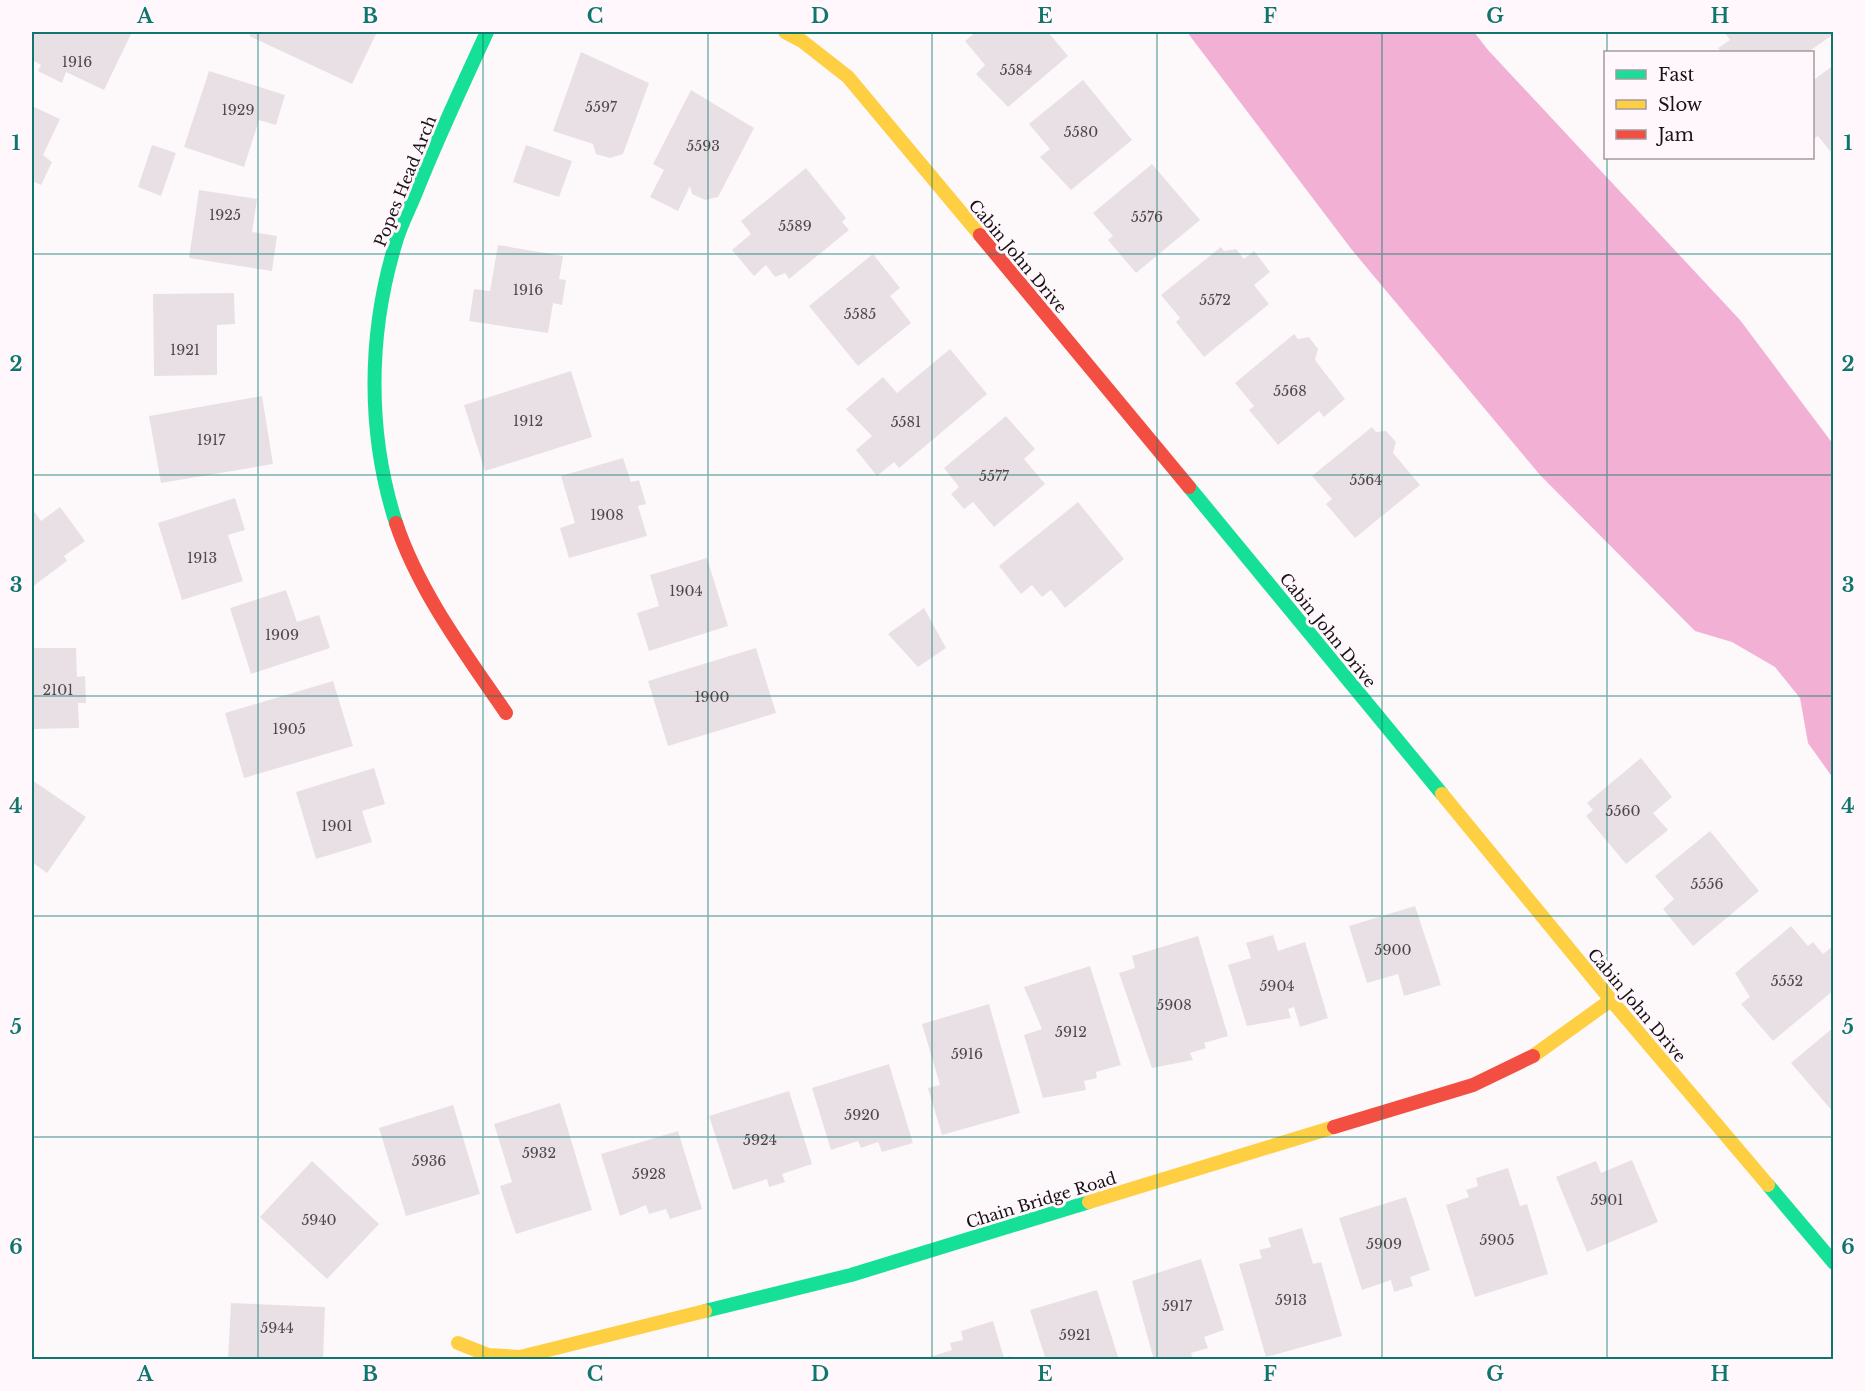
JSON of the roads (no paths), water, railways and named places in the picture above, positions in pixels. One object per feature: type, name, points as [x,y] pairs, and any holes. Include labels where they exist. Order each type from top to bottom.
[{"type":"street","name":"Popes Head Arch","points":[[487,32],[427,164],[395,244],[381,305],[374,359],[374,414],[384,482],[399,534],[435,608],[506,713]]},
{"type":"street","name":"Cabin John Drive","points":[[785,32],[848,77],[1611,1000],[1833,1263]]},
{"type":"street","name":"Chain Bridge Road","points":[[458,1343],[488,1355],[520,1357],[851,1275],[1473,1084],[1535,1055],[1611,1000]]}]
